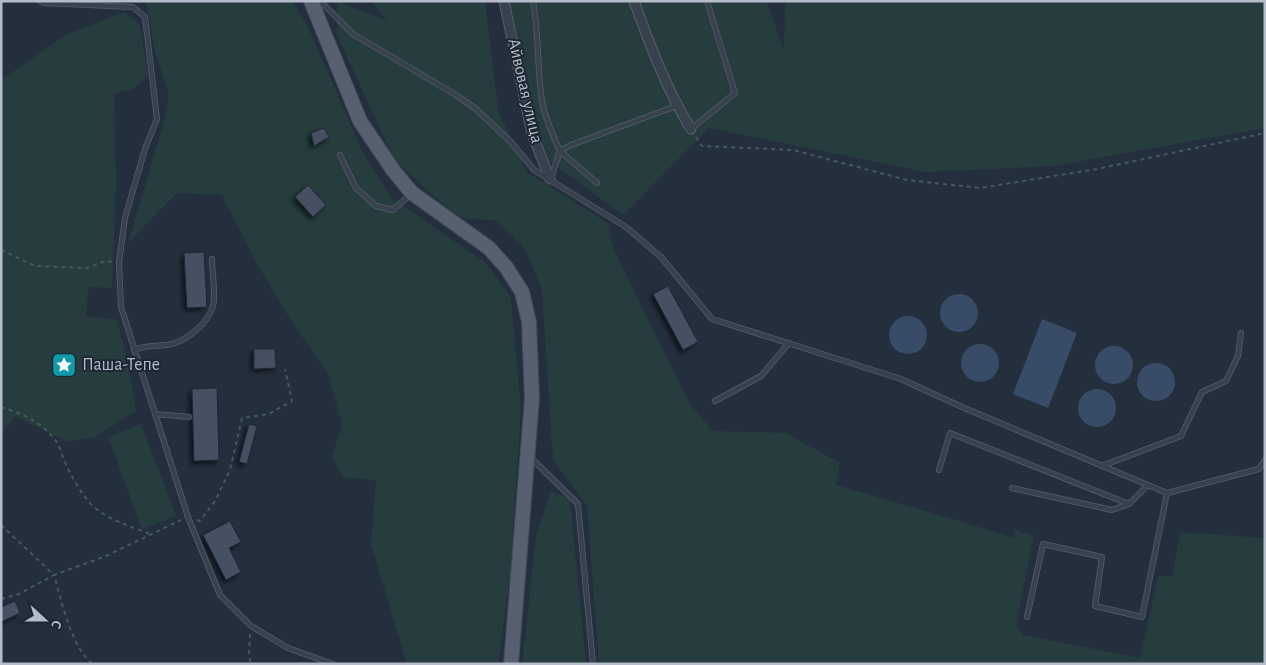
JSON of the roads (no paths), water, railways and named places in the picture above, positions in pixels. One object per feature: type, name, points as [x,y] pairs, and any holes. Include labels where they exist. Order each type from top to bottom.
[{"type":"main road","points":[[311,1],[360,121],[393,170],[412,193],[489,248],[506,267],[522,292],[529,322],[532,398],[512,664]]},
{"type":"street","name":"Айвовая улица","points":[[504,1],[532,134],[550,179]]},
{"type":"street","points":[[634,1],[676,106],[691,129]]},
{"type":"lane","points":[[40,1],[44,3],[132,6],[145,18],[157,119],[145,149],[126,218],[119,262],[121,307],[188,517],[220,595],[250,626],[288,648],[333,664]]},
{"type":"lane","points":[[320,1],[353,34],[456,95],[476,109],[511,142],[534,170],[626,227],[661,257],[712,319],[901,379],[962,407],[1167,493],[1259,469],[1265,460]]},
{"type":"lane","points":[[533,1],[542,100],[548,125],[560,152],[597,183]]},
{"type":"lane","points":[[691,129],[736,93],[707,1]]},
{"type":"lane","points":[[550,179],[560,152],[571,145],[676,106]]},
{"type":"lane","points":[[340,155],[356,188],[376,206],[393,210],[412,193]]},
{"type":"lane","points":[[134,350],[144,346],[170,344],[188,338],[208,317],[213,305],[212,259]]},
{"type":"lane","points":[[1102,466],[1181,436],[1202,392],[1226,381],[1238,356],[1241,333]]},
{"type":"lane","points":[[715,401],[761,376],[789,344]]},
{"type":"lane","points":[[155,414],[189,417]]},
{"type":"lane","points":[[938,470],[950,432],[1129,504]]},
{"type":"lane","points":[[528,454],[578,504],[593,664]]},
{"type":"lane","points":[[1012,488],[1112,510],[1129,504],[1148,485]]},
{"type":"lane","points":[[1027,617],[1043,544],[1102,557],[1095,606],[1142,617],[1167,493]]},
{"type":"water","points":[[959,294],[972,300],[978,313],[972,326],[959,332],[946,326],[940,313],[946,300]]},
{"type":"water","points":[[908,316],[921,322],[927,335],[921,348],[908,354],[895,348],[889,335],[895,322]]},
{"type":"water","points":[[1042,319],[1077,333],[1048,408],[1013,394]]},
{"type":"water","points":[[980,344],[993,350],[999,363],[993,376],[980,382],[967,376],[961,363],[967,350]]},
{"type":"water","points":[[1114,346],[1127,352],[1133,365],[1127,378],[1114,384],[1101,378],[1095,365],[1101,352]]},
{"type":"water","points":[[1156,363],[1169,369],[1175,382],[1169,395],[1156,401],[1143,395],[1137,382],[1143,369]]},
{"type":"water","points":[[1097,389],[1110,395],[1116,408],[1110,421],[1097,427],[1084,421],[1078,408],[1084,395]]},
{"type":"place","name":"Паша-Тепе","points":[[64,365]]}]
